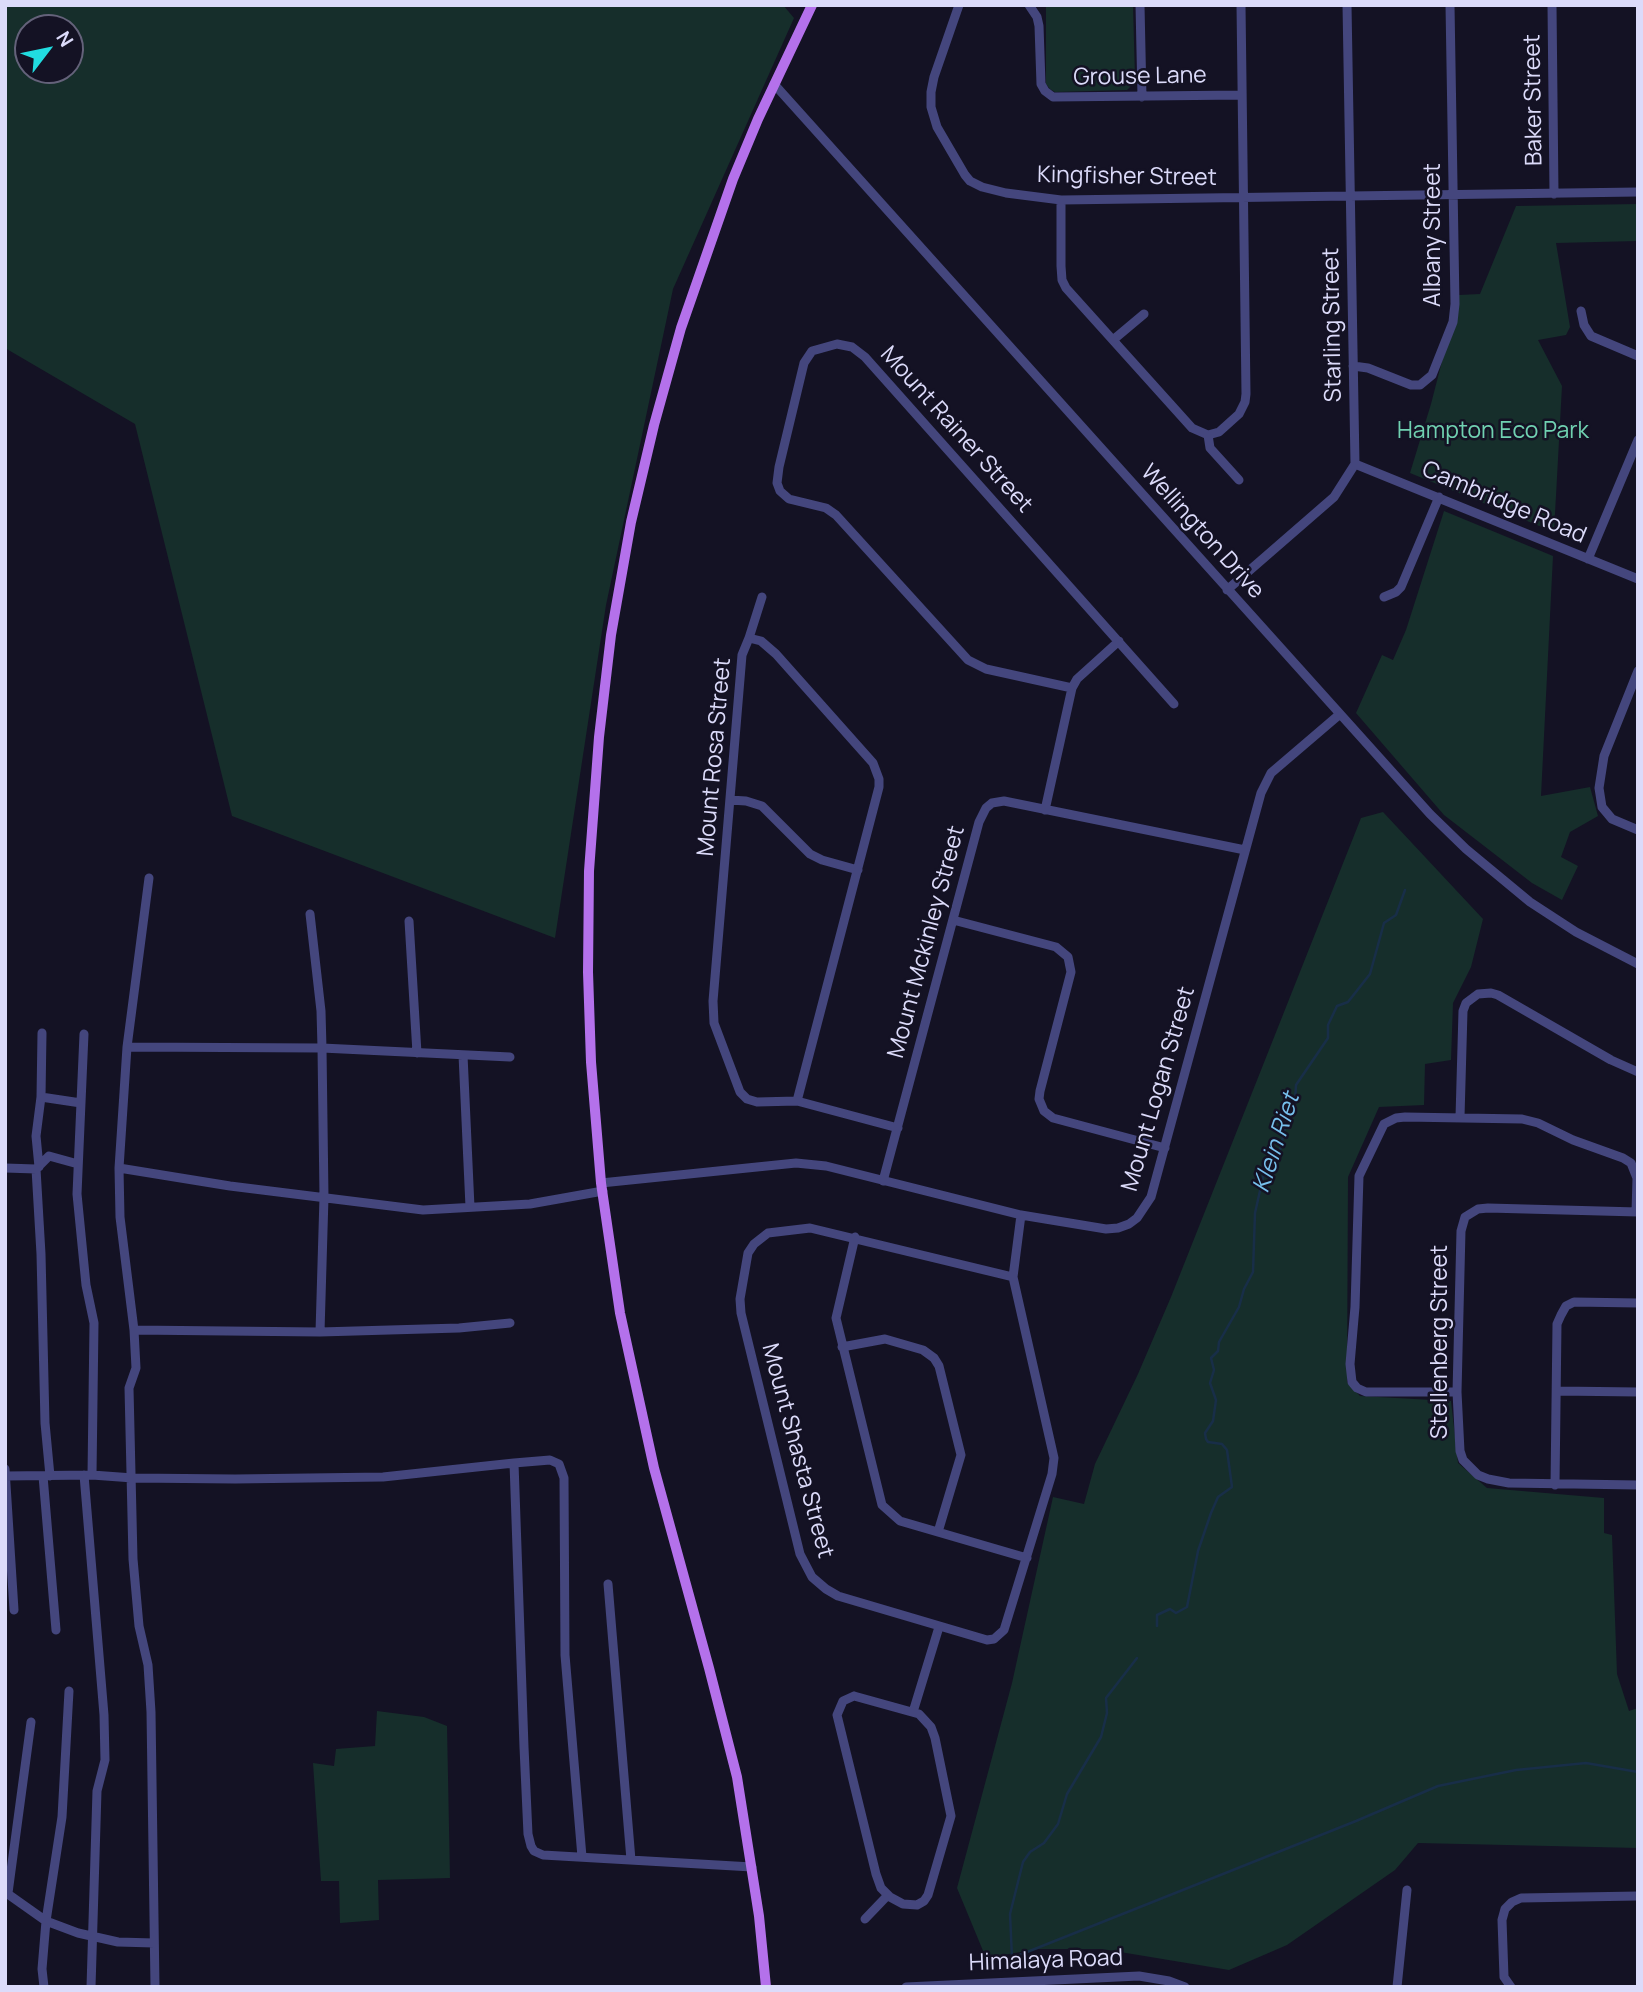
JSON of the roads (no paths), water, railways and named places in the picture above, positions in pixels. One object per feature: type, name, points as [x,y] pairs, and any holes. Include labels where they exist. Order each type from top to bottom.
[{"type":"main road","points":[[766,1987],[752,1867],[737,1777],[654,1468],[618,1301],[602,1187],[589,1007],[589,872],[599,737],[615,613],[644,468],[681,328],[733,179],[812,5]]},
{"type":"street","name":"Kingfisher Street","points":[[959,5],[930,92],[932,107],[937,127],[965,174],[975,184],[1006,193],[1061,200],[1638,192]]},
{"type":"street","name":"Grouse Lane","points":[[1030,5],[1037,17],[1040,76],[1045,91],[1054,97],[1242,95]]},
{"type":"street","points":[[1140,5],[1142,97]]},
{"type":"street","points":[[1061,200],[1062,280],[1069,293],[1189,425],[1197,432],[1208,435],[1219,432],[1239,414],[1245,402],[1241,5]]},
{"type":"street","name":"Starling Street","points":[[1348,5],[1355,464]]},
{"type":"street","name":"Albany Street","points":[[1353,366],[1368,368],[1411,385],[1425,383],[1432,375],[1449,335],[1454,313],[1450,5]]},
{"type":"street","name":"Baker Street","points":[[1552,5],[1555,194]]},
{"type":"street","name":"Wellington Drive","points":[[774,84],[1430,814],[1498,877],[1530,902],[1576,932],[1638,964]]},
{"type":"street","points":[[1581,311],[1585,329],[1591,336],[1638,356]]},
{"type":"street","points":[[1113,341],[1144,314]]},
{"type":"street","name":"Mount Rainer Street","points":[[1072,688],[986,669],[968,660],[836,515],[826,508],[789,499],[780,491],[777,483],[779,467],[808,356],[817,349],[837,344],[859,351],[1174,704]]},
{"type":"street","points":[[1208,435],[1210,448],[1239,480]]},
{"type":"street","points":[[1588,559],[1638,440]]},
{"type":"street","points":[[1227,590],[1334,497],[1355,464]]},
{"type":"street","name":"Cambridge Road","points":[[1355,464],[1638,579]]},
{"type":"street","points":[[1384,597],[1396,593],[1401,587],[1439,497]]},
{"type":"street","points":[[749,638],[762,597]]},
{"type":"street","name":"Mount Rosa Street","points":[[797,1101],[879,787],[878,771],[776,654],[761,641],[749,638],[742,654],[713,1002],[714,1023],[744,1096],[757,1102],[797,1101],[898,1128]]},
{"type":"street","points":[[1045,810],[1072,688],[1079,677],[1119,641]]},
{"type":"street","points":[[1637,676],[1604,755],[1599,794],[1602,807],[1612,819],[1638,830]]},
{"type":"street","name":"Mount Logan Street","points":[[119,1168],[230,1186],[423,1210],[530,1204],[602,1187],[796,1163],[826,1166],[1021,1215],[1106,1228],[1129,1224],[1137,1218],[1151,1197],[1261,793],[1271,773],[1340,714]]},
{"type":"street","points":[[730,800],[762,806],[810,854],[858,870]]},
{"type":"street","name":"Mount Mckinley Street","points":[[883,1181],[979,822],[986,808],[992,803],[1004,801],[1245,850]]},
{"type":"street","points":[[149,878],[127,1047],[119,1168],[121,1217],[136,1368],[129,1388],[135,1597],[148,1665],[151,1712],[155,1987]]},
{"type":"street","points":[[310,914],[321,1011],[322,1048],[324,1197],[320,1332]]},
{"type":"street","points":[[954,920],[1056,947],[1068,957],[1071,972],[1040,1091],[1039,1099],[1044,1111],[1058,1119],[1165,1148]]},
{"type":"street","points":[[409,921],[417,1053]]},
{"type":"street","points":[[1461,1117],[1463,1011],[1466,1003],[1478,994],[1498,995],[1611,1060],[1638,1072]]},
{"type":"street","points":[[42,1033],[41,1097],[36,1136],[47,1476],[56,1630]]},
{"type":"street","points":[[84,1034],[77,1194],[86,1284],[94,1323],[88,1475],[105,1760],[97,1791],[91,1987]]},
{"type":"street","points":[[127,1047],[322,1048],[510,1057]]},
{"type":"street","points":[[463,1055],[470,1207]]},
{"type":"street","points":[[41,1097],[81,1103]]},
{"type":"street","points":[[1457,1392],[1362,1391],[1352,1382],[1350,1364],[1355,1307],[1357,1187],[1362,1166],[1379,1130],[1390,1120],[1405,1117],[1530,1121],[1623,1158],[1635,1170],[1637,1212]]},
{"type":"street","points":[[5,1168],[38,1168],[49,1156],[78,1164]]},
{"type":"street","name":"Stellenberg Street","points":[[1637,1212],[1488,1208],[1468,1214],[1463,1220],[1461,1231],[1457,1392],[1460,1451],[1463,1460],[1471,1469],[1489,1479],[1555,1485],[1638,1485]]},
{"type":"street","name":"Mount Shasta Street","points":[[1013,1277],[855,1237],[810,1228],[784,1230],[768,1233],[748,1253],[740,1299],[796,1539],[805,1566],[812,1577],[838,1596],[987,1640],[999,1636],[1009,1620],[1052,1474],[1054,1458],[1013,1277],[1021,1215]]},
{"type":"street","points":[[855,1237],[836,1318],[882,1505],[900,1521],[1027,1558]]},
{"type":"street","points":[[1555,1485],[1557,1324],[1563,1310],[1574,1302],[1638,1303]]},
{"type":"street","points":[[134,1330],[320,1332],[460,1328],[510,1323]]},
{"type":"street","points":[[842,1347],[870,1340],[895,1341],[927,1352],[940,1366],[961,1455],[939,1532]]},
{"type":"street","points":[[1558,1391],[1638,1392]]},
{"type":"street","points":[[6,1476],[234,1479],[383,1477],[551,1460],[559,1464],[562,1471],[565,1655],[582,1857]]},
{"type":"street","points":[[514,1463],[528,1834],[534,1851],[543,1855],[752,1867]]},
{"type":"street","points":[[5,1469],[15,1610]]},
{"type":"street","points":[[608,1584],[631,1860]]},
{"type":"street","points":[[913,1712],[939,1627]]},
{"type":"street","points":[[44,1987],[42,1969],[46,1921],[62,1817],[69,1691]]},
{"type":"street","points":[[854,1696],[913,1712],[925,1720],[935,1738],[951,1810],[950,1823],[926,1898],[917,1905],[908,1905],[888,1895],[881,1888],[837,1714],[843,1701],[854,1696]]},
{"type":"street","points":[[31,1722],[7,1893],[46,1921],[93,1937],[154,1943]]},
{"type":"street","points":[[1397,1987],[1407,1890]]},
{"type":"street","points":[[865,1919],[888,1895]]},
{"type":"street","points":[[1511,1987],[1504,1977],[1502,1920],[1505,1909],[1512,1902],[1521,1898],[1638,1896]]},
{"type":"street","name":"Himalaya Road","points":[[906,1987],[1139,1976],[1169,1981],[1185,1987]]},
{"type":"waterway","name":"Klein Riet","points":[[1157,1626],[1157,1615],[1170,1609],[1176,1613],[1187,1607],[1198,1551],[1211,1513],[1218,1497],[1232,1487],[1227,1450],[1222,1444],[1208,1442],[1205,1433],[1213,1421],[1216,1400],[1210,1383],[1214,1370],[1211,1358],[1218,1351],[1219,1342],[1239,1307],[1253,1272],[1255,1213],[1264,1173],[1272,1166],[1280,1150],[1289,1110],[1295,1103],[1296,1085],[1328,1038],[1328,1025],[1337,1006],[1348,1002],[1370,974],[1384,923],[1396,915],[1405,890]]},
{"type":"waterway","points":[[1137,1658],[1106,1698],[1107,1713],[1101,1737],[1067,1794],[1058,1824],[1044,1843],[1030,1852],[1023,1862],[1010,1914],[1012,1958],[1438,1786],[1516,1770],[1586,1763],[1638,1772]]},
{"type":"park label","name":"Hampton Eco Park","points":[[1493,432]]}]
